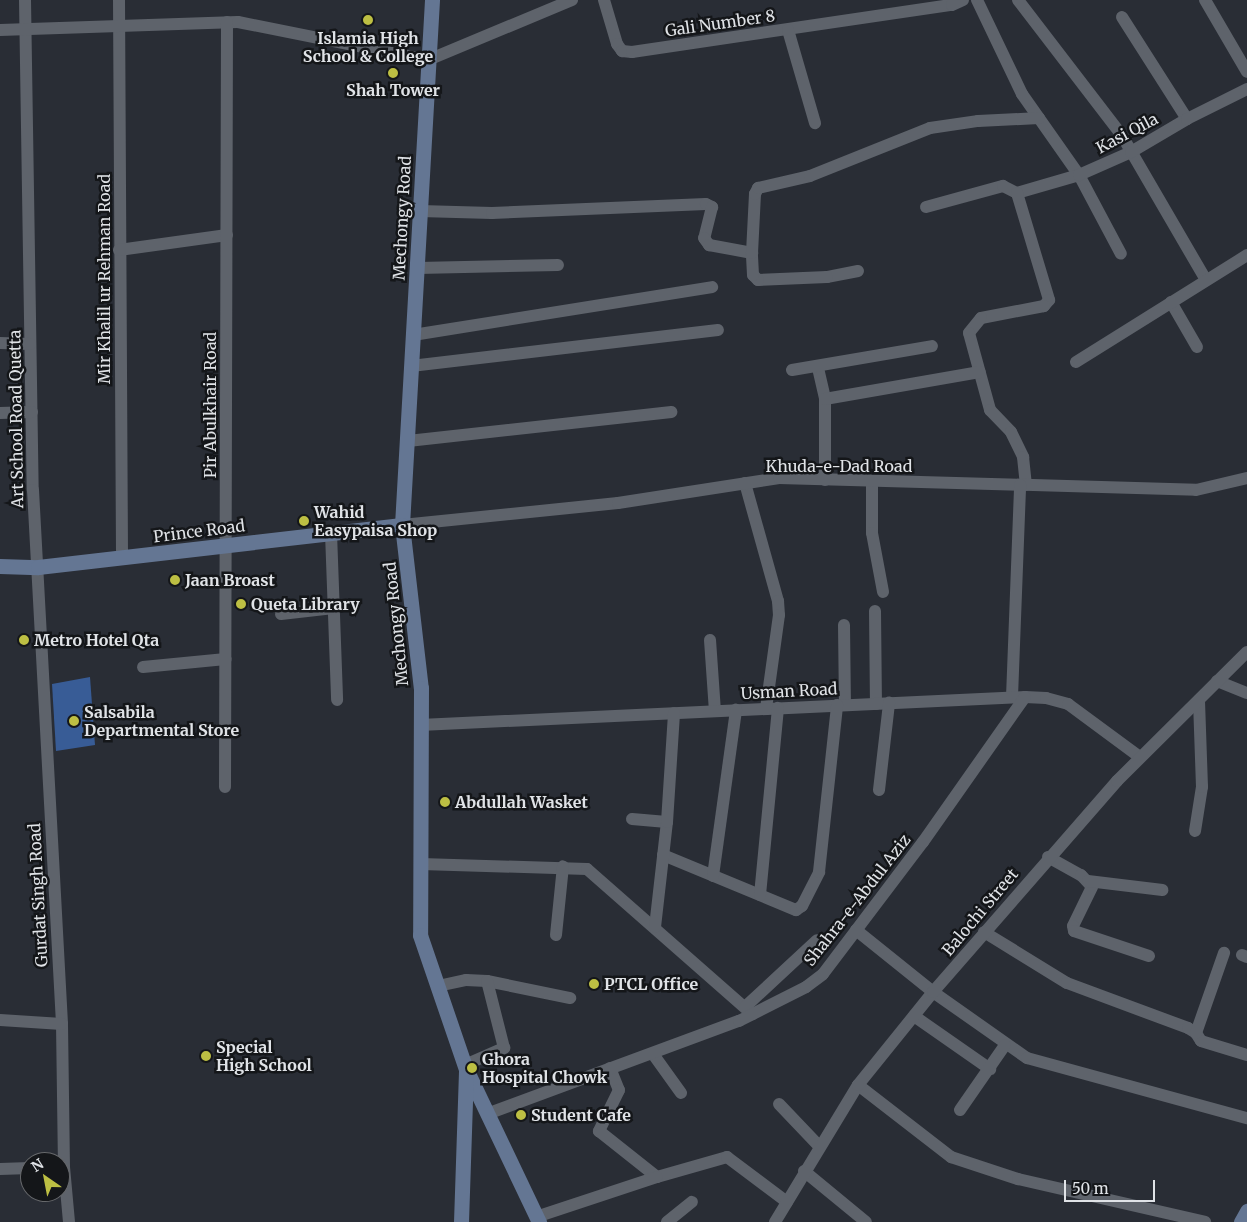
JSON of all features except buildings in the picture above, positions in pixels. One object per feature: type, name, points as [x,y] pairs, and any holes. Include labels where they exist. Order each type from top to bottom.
[{"type":"street","name":"Art School Road Quetta","points":[[25,0],[30,344],[38,567]]},
{"type":"street","name":"Mir Khalil ur Rehman Road","points":[[119,0],[122,558]]},
{"type":"street","name":"Mechongy Road","points":[[432,0],[402,525],[421,688],[420,935],[465,1067],[538,1219]]},
{"type":"street","points":[[0,30],[238,22],[428,60],[572,0]]},
{"type":"street","name":"Gali Number 8","points":[[604,0],[622,51],[788,30],[952,5],[964,0]]},
{"type":"street","points":[[977,0],[995,43],[1039,118],[1079,175],[1121,254]]},
{"type":"street","points":[[1018,0],[1121,134],[1206,280]]},
{"type":"street","points":[[1204,0],[1247,72]]},
{"type":"street","points":[[1122,17],[1187,119]]},
{"type":"street","name":"Pir Abulkhair Road","points":[[225,787],[227,22]]},
{"type":"street","points":[[788,30],[815,123]]},
{"type":"street","name":"Kasi Qila","points":[[1017,193],[1079,175],[1131,152],[1187,119],[1247,90]]},
{"type":"street","points":[[858,271],[827,277],[758,280],[753,275],[752,253],[755,194],[758,188],[810,176],[930,128],[978,121],[1039,118]]},
{"type":"street","points":[[926,207],[1003,186],[1017,193],[1049,300],[1044,306],[981,318],[972,326],[969,333],[990,410],[1012,432],[1023,457],[1018,697]]},
{"type":"street","points":[[420,211],[492,213],[706,204],[712,207],[704,238],[709,244],[752,253]]},
{"type":"street","points":[[119,250],[227,234]]},
{"type":"street","points":[[1076,362],[1247,255]]},
{"type":"street","points":[[418,268],[558,265]]},
{"type":"street","points":[[413,335],[712,287]]},
{"type":"street","points":[[1171,302],[1197,347]]},
{"type":"street","points":[[411,366],[718,330]]},
{"type":"street","points":[[0,343],[30,344]]},
{"type":"street","points":[[792,370],[818,368],[932,346]]},
{"type":"street","points":[[818,368],[825,399],[825,480]]},
{"type":"street","points":[[825,399],[980,372]]},
{"type":"street","points":[[0,413],[32,412]]},
{"type":"street","points":[[408,441],[671,412]]},
{"type":"street","name":"Khuda-e-Dad Road","points":[[402,525],[618,503],[779,478],[1196,490],[1247,478]]},
{"type":"street","points":[[872,482],[872,533],[883,592]]},
{"type":"street","points":[[745,484],[778,601],[779,615],[760,895]]},
{"type":"street","name":"Prince Road","points":[[0,566],[38,567],[402,525]]},
{"type":"street","points":[[331,533],[337,700]]},
{"type":"street","name":"Gurdat Singh Road","points":[[38,567],[62,1024],[62,1152]]},
{"type":"street","points":[[281,614],[334,608]]},
{"type":"street","points":[[875,611],[876,704]]},
{"type":"street","points":[[663,855],[796,910],[807,901],[819,872],[841,705],[844,625]]},
{"type":"street","points":[[710,640],[715,711]]},
{"type":"street","name":"Balochi Street","points":[[775,1222],[819,1146],[858,1085],[933,992],[1048,857],[1140,757],[1247,652]]},
{"type":"street","points":[[142,667],[226,659]]},
{"type":"street","points":[[1217,682],[1247,693]]},
{"type":"street","name":"Usman Road","points":[[420,725],[1018,697],[1046,698],[1068,704],[1140,757]]},
{"type":"street","name":"Shahra-e-Abdul Aziz","points":[[487,1114],[653,1054],[749,1010],[806,987],[823,974],[923,842],[1018,697]]},
{"type":"street","points":[[1195,831],[1202,787],[1199,700]]},
{"type":"street","points":[[879,790],[889,703]]},
{"type":"street","points":[[713,876],[736,710]]},
{"type":"street","points":[[655,927],[667,822],[674,713]]},
{"type":"street","points":[[632,819],[667,822]]},
{"type":"street","points":[[1048,857],[1088,881],[1162,890]]},
{"type":"street","points":[[421,864],[563,866],[587,869],[749,1010],[817,940]]},
{"type":"street","points":[[556,935],[563,866]]},
{"type":"street","points":[[1088,881],[1092,887],[1073,926],[1074,931],[1149,956]]},
{"type":"street","points":[[856,930],[933,992],[1005,1045],[1027,1058],[1247,1118]]},
{"type":"street","points":[[984,932],[1067,983],[1196,1033],[1201,1041],[1247,1055]]},
{"type":"street","points":[[1196,1033],[1224,954]]},
{"type":"street","points":[[438,986],[466,980],[487,981],[570,998]]},
{"type":"street","points":[[461,1222],[465,1067],[504,1048],[487,981]]},
{"type":"street","points":[[914,1016],[990,1069]]},
{"type":"street","points":[[0,1020],[62,1024]]},
{"type":"street","points":[[960,1110],[1005,1045]]},
{"type":"street","points":[[653,1054],[681,1093]]},
{"type":"street","points":[[610,1068],[619,1090],[599,1132],[657,1177]]},
{"type":"street","points":[[858,1085],[950,1157],[1018,1180],[1205,1222]]},
{"type":"street","points":[[779,1104],[819,1146]]},
{"type":"street","points":[[538,1219],[657,1177],[727,1157],[787,1202]]},
{"type":"street","points":[[0,1169],[20,1168]]},
{"type":"street","points":[[804,1171],[866,1222]]},
{"type":"street","name":"Gurdat Singh Road","points":[[66,1202],[69,1222]]},
{"type":"street","points":[[668,1222],[692,1202]]},
{"type":"street","points":[[1241,1222],[1247,1211]]},
{"type":"place","name":"Islamia High School & College","points":[[368,20]]},
{"type":"place","name":"Shah Tower","points":[[393,73]]},
{"type":"place","name":"Wahid Easypaisa Shop","points":[[304,521]]},
{"type":"place","name":"Jaan Broast","points":[[175,580]]},
{"type":"place","name":"Queta Library","points":[[241,604]]},
{"type":"place","name":"Metro Hotel Qta","points":[[24,640]]},
{"type":"place","name":"Salsabila Departmental Store","points":[[74,721]]},
{"type":"place","name":"Abdullah Wasket","points":[[445,802]]},
{"type":"place","name":"PTCL Office","points":[[594,984]]},
{"type":"place","name":"Special High School","points":[[206,1056]]},
{"type":"place","name":"Ghora Hospital Chowk","points":[[472,1068]]},
{"type":"place","name":"Student Cafe","points":[[521,1115]]}]
